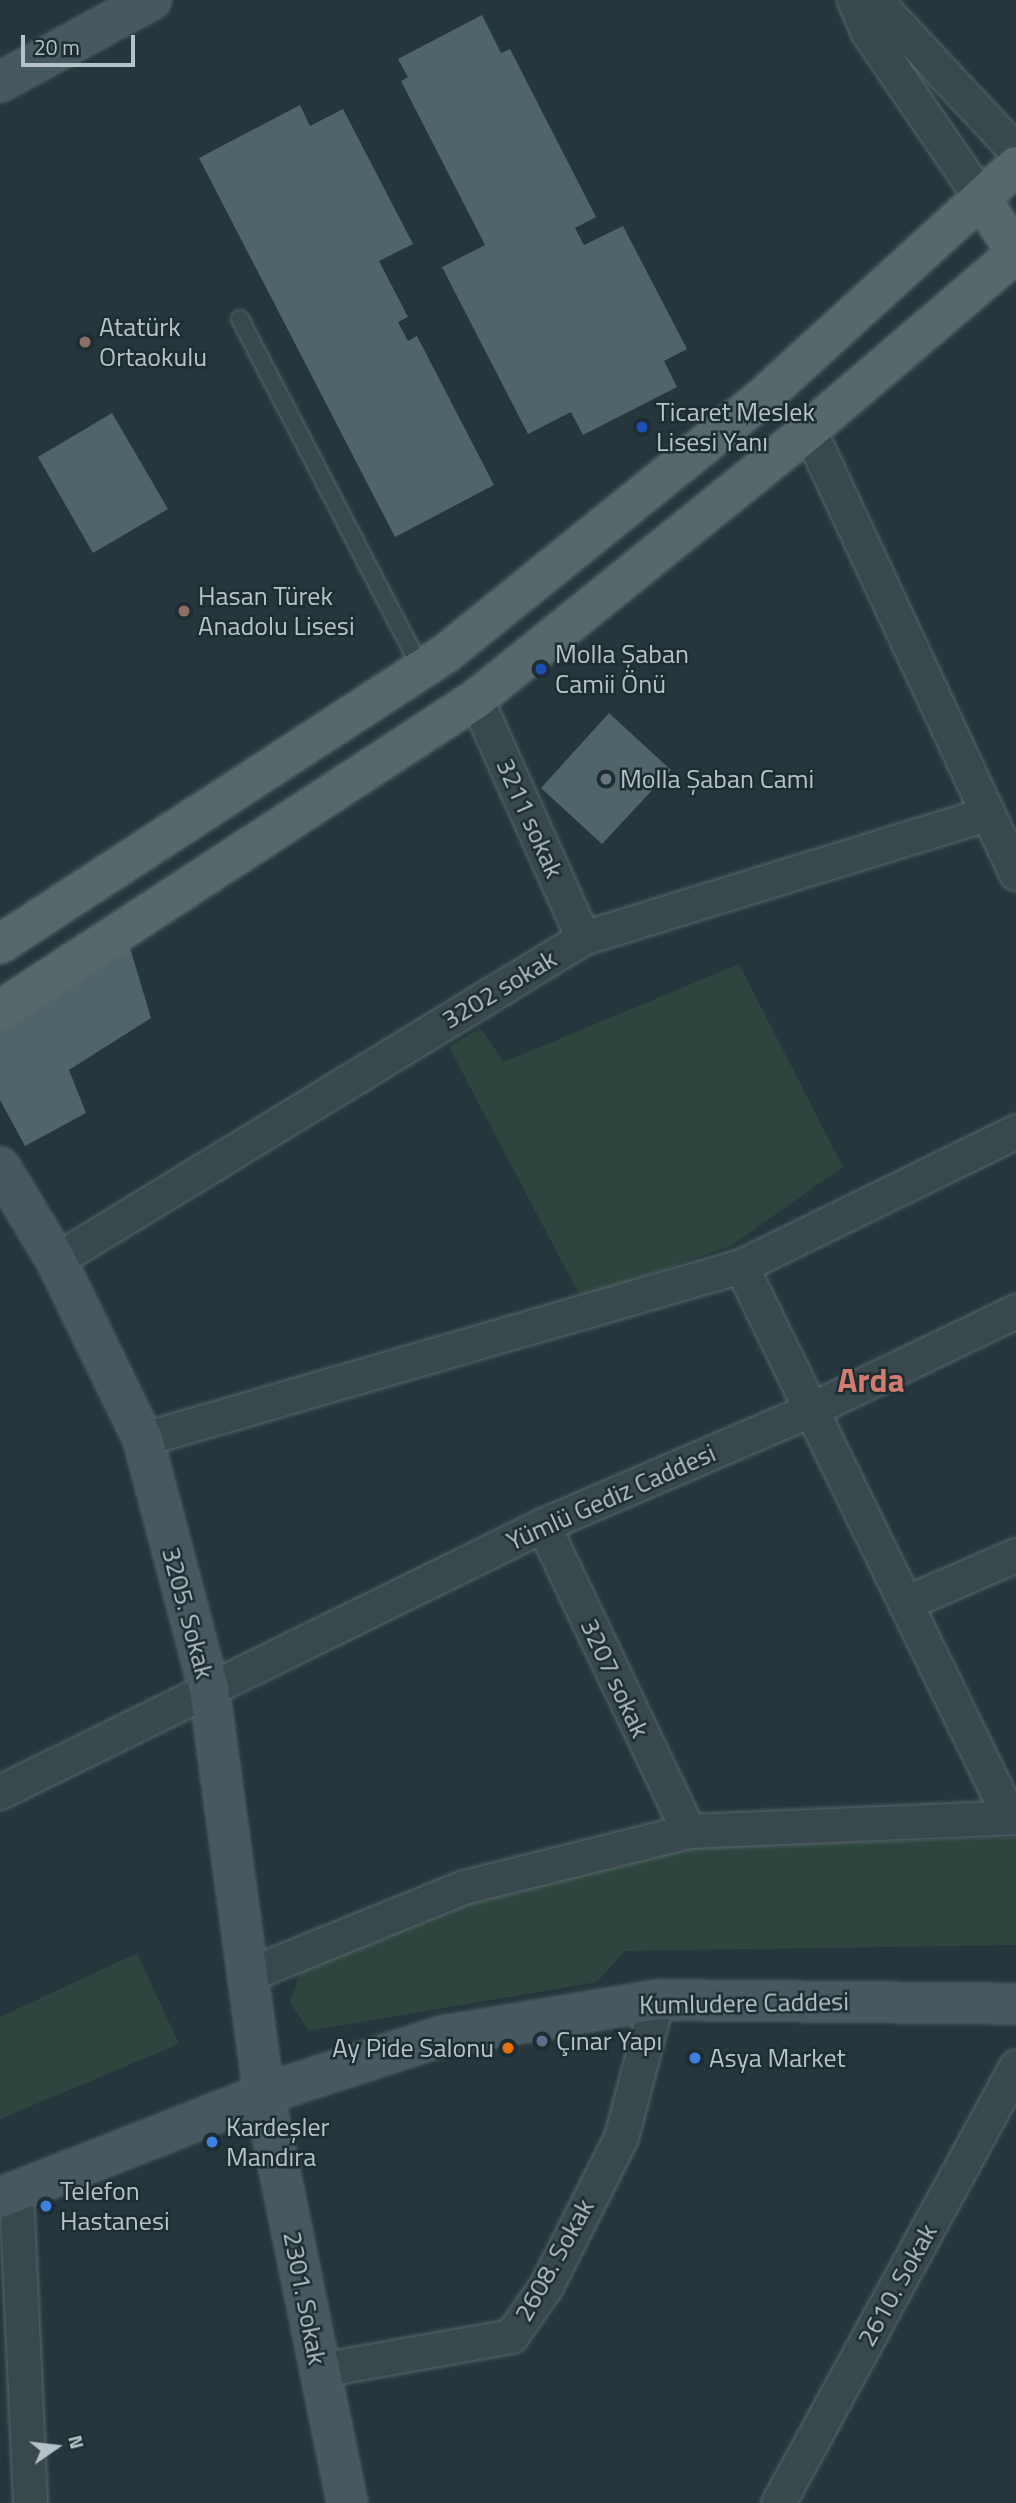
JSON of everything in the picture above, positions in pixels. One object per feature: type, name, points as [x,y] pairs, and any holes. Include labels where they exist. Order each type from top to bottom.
[{"type":"main road","points":[[0,82],[141,2]]},
{"type":"main road","points":[[0,944],[436,659],[760,400],[1016,166]]},
{"type":"main road","points":[[0,1010],[476,699],[808,430],[1016,253],[981,198]]},
{"type":"main road","points":[[436,659],[476,699]]},
{"type":"main road","name":"3205. Sokak","points":[[0,1167],[56,1260],[143,1439],[209,1688],[264,2094]]},
{"type":"main road","name":"Kumludere Caddesi","points":[[8,2195],[264,2094],[443,2036],[657,2000],[1016,2004]]},
{"type":"main road","name":"2301. Sokak","points":[[264,2094],[320,2370],[342,2500]]},
{"type":"street","points":[[854,0],[867,31],[981,198]]},
{"type":"street","points":[[875,0],[1016,151]]},
{"type":"street","points":[[808,430],[985,814],[1016,873]]},
{"type":"street","name":"3211 sokak","points":[[476,699],[583,938]]},
{"type":"street","name":"3202 sokak","points":[[56,1260],[583,938],[985,814]]},
{"type":"street","points":[[143,1439],[741,1266],[1016,1131]]},
{"type":"street","points":[[247,1975],[464,1887],[688,1831],[1012,1816],[741,1266]]},
{"type":"street","name":"Yümlü Gediz Caddesi","points":[[0,1792],[543,1525],[810,1410],[1016,1311]]},
{"type":"street","name":"3207 sokak","points":[[543,1525],[688,1831]]},
{"type":"street","points":[[905,1603],[1016,1555]]},
{"type":"street","name":"2608. Sokak","points":[[320,2370],[511,2336],[546,2286],[621,2137],[657,2000]]},
{"type":"street","name":"2610. Sokak","points":[[778,2503],[1016,2067]]},
{"type":"street","points":[[8,2195],[30,2503]]},
{"type":"lane","points":[[240,319],[436,659]]},
{"type":"green space","points":[[739,964],[843,1167],[730,1246],[581,1298],[449,1047],[480,1028],[504,1062]]},
{"type":"green space","points":[[1016,1837],[1016,1945],[625,1951],[597,1982],[309,2031],[290,2003],[301,1969],[476,1901],[689,1847]]},
{"type":"green space","points":[[137,1953],[179,2044],[0,2119],[0,2017]]},
{"type":"building","points":[[482,15],[501,53],[510,49],[596,217],[575,228],[584,245],[623,226],[687,349],[664,361],[677,387],[583,435],[571,412],[528,434],[442,267],[485,245],[401,81],[408,77],[398,59]]},
{"type":"building","points":[[300,105],[310,126],[343,109],[413,244],[379,261],[408,317],[398,322],[408,341],[417,336],[494,485],[395,537],[199,158]]},
{"type":"building","points":[[112,413],[168,509],[93,553],[38,457]]},
{"type":"building","name":"Molla Şaban Cami","points":[[609,713],[671,770],[602,844],[541,788]]},
{"type":"building","points":[[128,941],[151,1018],[69,1070],[86,1113],[25,1146],[0,1100],[0,1021]]},
{"type":"place","name":"Atatürk Ortaokulu","points":[[85,342]]},
{"type":"place","name":"Ticaret Meslek Lisesi Yanı","points":[[642,427]]},
{"type":"place","name":"Hasan Türek Anadolu Lisesi","points":[[184,611]]},
{"type":"place","name":"Molla Şaban Camii Önü","points":[[541,669]]},
{"type":"place","name":"Molla Şaban Cami","points":[[606,779]]},
{"type":"place","name":"Çınar Yapı","points":[[542,2041]]},
{"type":"place","name":"Ay Pide Salonu","points":[[508,2048]]},
{"type":"place","name":"Asya Market","points":[[695,2058]]},
{"type":"place","name":"Kardeşler Mandıra","points":[[212,2142]]},
{"type":"place","name":"Telefon Hastanesi","points":[[46,2206]]},
{"type":"district","name":"Arda","points":[[871,1381]]}]
